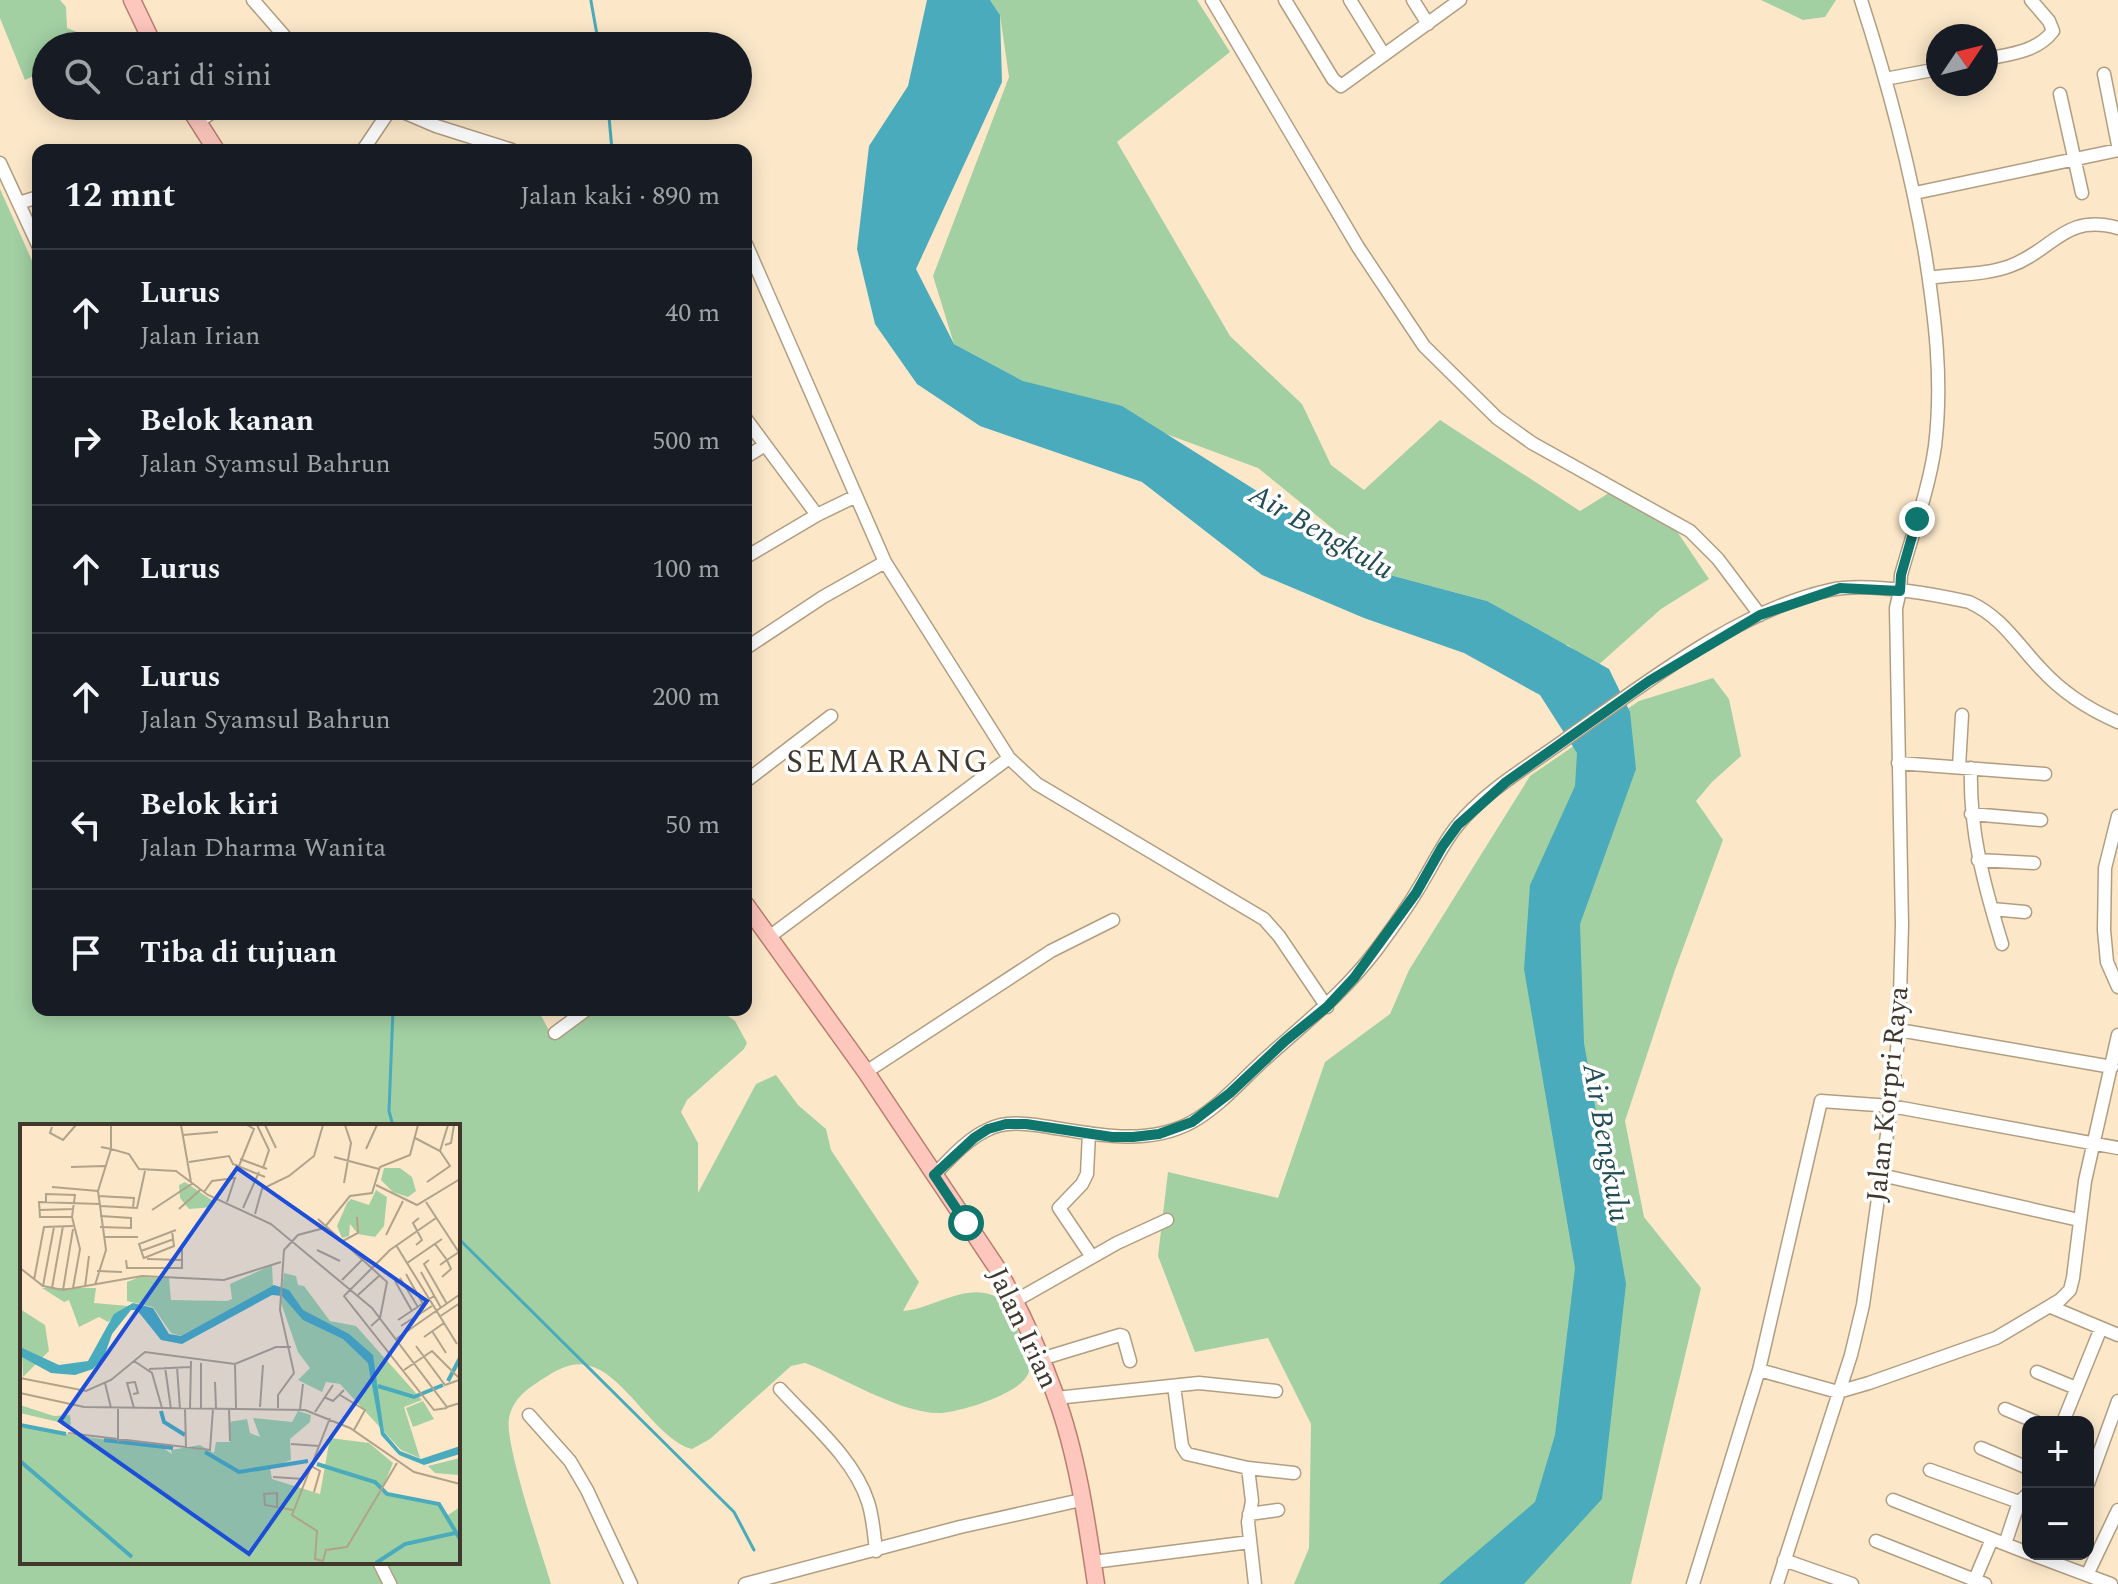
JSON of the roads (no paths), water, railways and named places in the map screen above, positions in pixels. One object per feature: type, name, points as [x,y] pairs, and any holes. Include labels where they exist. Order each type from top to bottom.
[{"type":"main road","points":[[132,0],[147,32]]},
{"type":"main road","points":[[198,122],[212,144]]},
{"type":"main road","name":"Jalan Irian","points":[[752,913],[866,1072],[997,1268],[1015,1301],[1056,1398],[1081,1500],[1096,1584]]},
{"type":"street","points":[[253,0],[281,32]]},
{"type":"street","points":[[1212,0],[1358,247],[1409,327],[1431,354],[1497,418],[1532,443],[1690,531],[1718,559],[1760,615]]},
{"type":"street","points":[[1285,0],[1338,85],[1346,83],[1460,0]]},
{"type":"street","points":[[1350,0],[1384,55]]},
{"type":"street","points":[[1413,0],[1428,24]]},
{"type":"street","name":"Jalan Korpri Raya","points":[[1777,1584],[1863,1305],[1891,1106],[1899,1030],[1902,925],[1895,623],[1901,575],[1935,449],[1937,421],[1939,361],[1915,193],[1861,0]]},
{"type":"street","points":[[1998,56],[2028,50],[2047,39],[2053,31],[2049,21],[2031,0]]},
{"type":"street","points":[[1885,79],[1926,71]]},
{"type":"street","points":[[1915,193],[2118,148],[2104,74]]},
{"type":"street","points":[[2060,94],[2082,193]]},
{"type":"street","points":[[367,144],[383,120]]},
{"type":"street","points":[[422,120],[493,144]]},
{"type":"street","points":[[0,163],[32,232]]},
{"type":"street","points":[[19,203],[32,199]]},
{"type":"street","points":[[1929,278],[2010,266],[2083,224],[2101,223],[2118,228]]},
{"type":"street","points":[[752,258],[885,562],[1009,758],[1037,784],[1264,919],[1327,1007]]},
{"type":"street","points":[[752,427],[817,515]]},
{"type":"street","points":[[752,453],[765,445]]},
{"type":"street","points":[[752,553],[854,497]]},
{"type":"street","points":[[752,644],[823,597],[885,562]]},
{"type":"street","points":[[934,1175],[974,1138],[996,1126],[1026,1124],[1133,1137],[1159,1134],[1192,1122],[1213,1108],[1285,1041],[1327,1007],[1379,947],[1458,825],[1506,782],[1632,693],[1679,661],[1760,615],[1840,588],[1900,591],[1954,599],[1982,608],[2006,626],[2057,684],[2090,708],[2118,722]]},
{"type":"street","points":[[1962,715],[1965,767],[1978,860],[2002,944]]},
{"type":"street","points":[[752,776],[831,716]]},
{"type":"street","points":[[769,937],[1009,758]]},
{"type":"street","points":[[1898,763],[2045,774]]},
{"type":"street","points":[[1971,814],[2041,820]]},
{"type":"street","points":[[2118,816],[2105,868],[2105,949],[2118,987]]},
{"type":"street","points":[[1978,860],[2034,863]]},
{"type":"street","points":[[2105,868],[2118,877]]},
{"type":"street","points":[[1992,909],[2025,912]]},
{"type":"street","points":[[866,1072],[1051,951],[1113,920]]},
{"type":"street","points":[[555,1033],[578,1016]]},
{"type":"street","points":[[1899,1030],[2112,1067]]},
{"type":"street","points":[[1759,1370],[1838,1392],[1996,1338],[2051,1307],[2071,1287],[2092,1142],[2118,1035]]},
{"type":"street","points":[[1693,1584],[1777,1303],[1819,1103],[1825,1099],[1891,1106],[2118,1148]]},
{"type":"street","points":[[1089,1133],[1087,1174],[1082,1184],[1059,1208],[1092,1257]]},
{"type":"street","points":[[1881,1175],[2079,1220]]},
{"type":"street","points":[[1015,1301],[1145,1228],[1167,1220]]},
{"type":"street","points":[[2051,1307],[2118,1335]]},
{"type":"street","points":[[2065,1416],[2101,1328]]},
{"type":"street","points":[[1041,1359],[1120,1335],[1123,1336],[1130,1361]]},
{"type":"street","points":[[2037,1372],[2076,1388]]},
{"type":"street","points":[[1056,1398],[1199,1383],[1276,1391]]},
{"type":"street","points":[[1174,1386],[1184,1451],[1192,1456],[1248,1468],[1294,1473]]},
{"type":"street","points":[[780,1389],[834,1449],[863,1489],[872,1518],[876,1551]]},
{"type":"street","points":[[2094,1467],[2118,1401]]},
{"type":"street","points":[[2005,1409],[2022,1416]]},
{"type":"street","points":[[529,1415],[570,1461],[631,1584]]},
{"type":"street","points":[[1981,1448],[2022,1465]]},
{"type":"street","points":[[1248,1468],[1252,1501],[1250,1542],[1255,1584]]},
{"type":"street","points":[[1930,1470],[2022,1497]]},
{"type":"street","points":[[745,1584],[971,1524],[1081,1500]]},
{"type":"street","points":[[1893,1500],[2022,1550]]},
{"type":"street","points":[[2005,1544],[2022,1503]]},
{"type":"street","points":[[1249,1514],[1278,1510]]},
{"type":"street","points":[[2087,1575],[2118,1510]]},
{"type":"street","points":[[1876,1541],[1978,1583],[1992,1539]]},
{"type":"street","points":[[1093,1562],[1250,1542]]},
{"type":"street","points":[[1784,1560],[1852,1584]]},
{"type":"street","points":[[2053,1560],[2111,1584]]},
{"type":"street","points":[[380,1564],[390,1584]]},
{"type":"water","name":"Air Bengkulu","points":[[927,0],[990,0],[1000,15],[1002,82],[916,269],[954,344],[1023,381],[1122,406],[1390,575],[1487,601],[1609,669],[1630,712],[1636,769],[1580,924],[1584,1043],[1626,1284],[1602,1499],[1524,1584],[1439,1584],[1535,1502],[1555,1435],[1575,1268],[1524,969],[1530,885],[1575,786],[1577,753],[1540,695],[1464,653],[1364,618],[1262,575],[1142,482],[980,426],[917,384],[875,324],[857,249],[869,146],[908,86]]},
{"type":"waterway","points":[[591,1],[597,32]]},
{"type":"waterway","points":[[609,120],[611,144]]},
{"type":"waterway","points":[[392,1124],[389,1111],[393,1016]]},
{"type":"waterway","points":[[460,1240],[734,1512],[754,1550]]},
{"type":"district","name":"SEMARANG","points":[[888,762]]}]
